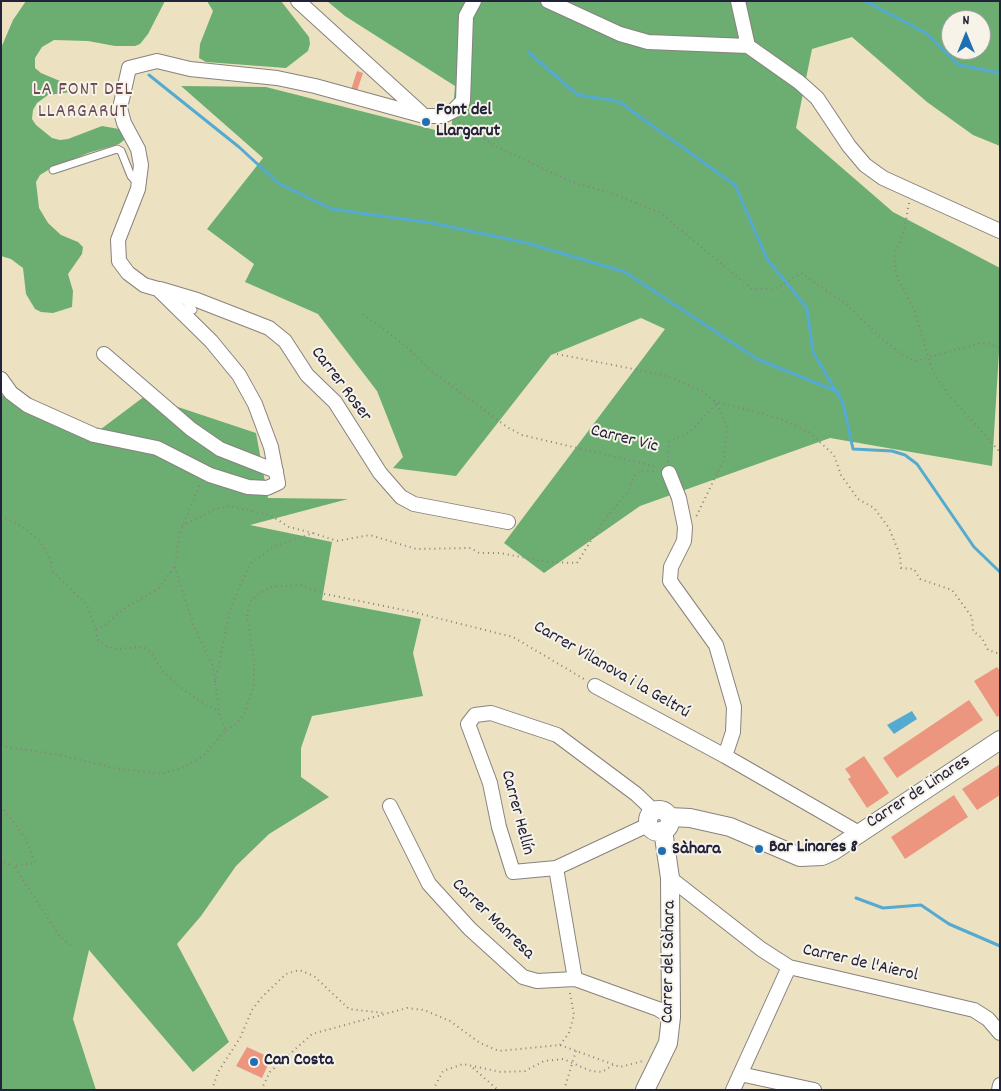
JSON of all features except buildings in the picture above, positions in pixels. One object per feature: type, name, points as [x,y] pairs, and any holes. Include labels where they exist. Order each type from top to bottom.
[{"type":"street","points":[[298,1],[424,116],[443,116],[463,101],[466,16],[474,1]]},
{"type":"street","points":[[548,1],[613,31],[648,42],[748,46],[799,82],[818,98],[849,146],[865,165],[883,178],[1000,231]]},
{"type":"street","points":[[738,1],[748,46]]},
{"type":"street","name":"Carrer Roser","points":[[424,116],[315,86],[277,78],[190,69],[156,60],[129,68],[120,108],[124,123],[138,149],[141,165],[138,184],[118,240],[119,260],[128,274],[144,285],[180,295],[269,328],[285,341],[307,375],[335,402],[380,473],[401,497],[414,504],[508,522]]},
{"type":"street","points":[[158,288],[211,341],[239,375],[255,404],[271,447],[277,477]]},
{"type":"street","points":[[104,354],[191,429],[220,449],[277,477]]},
{"type":"street","points":[[1,379],[11,393],[27,405],[94,435],[156,448],[170,453],[205,472],[248,487],[267,488],[277,477]]},
{"type":"street","name":"Carrer Vic","points":[[669,473],[682,512],[684,541]]},
{"type":"street","points":[[684,541],[670,568],[670,581],[716,645],[734,707],[732,732],[725,756]]},
{"type":"street","name":"Carrer Vilanova i la Geltrú","points":[[595,686],[725,756],[858,832]]},
{"type":"street","name":"Carrer Hellín","points":[[491,713],[557,735],[636,794],[658,821],[556,868],[513,872],[499,827],[490,783],[468,724],[475,715],[491,713]]},
{"type":"street","name":"Carrer de Linares","points":[[658,821],[690,818],[730,827],[800,857],[822,856],[1000,740]]},
{"type":"street","name":"Carrer Manresa","points":[[390,806],[429,884],[470,929],[523,977],[537,981],[575,979],[658,1009],[671,1017]]},
{"type":"street","name":"Carrer del Sàhara","points":[[645,1090],[668,1043],[671,1017],[670,878],[658,821]]},
{"type":"street","points":[[556,868],[575,979]]},
{"type":"street","name":"Carrer de l'Aierol","points":[[670,878],[761,950],[789,967],[974,1010],[988,1019],[1000,1033]]},
{"type":"street","points":[[733,1090],[789,967]]},
{"type":"street","points":[[740,1074],[814,1090]]},
{"type":"street","points":[[999,1090],[1000,1085]]},
{"type":"lane","points":[[53,170],[117,149],[121,151],[131,176],[138,184]]},
{"type":"lane","points":[[180,295],[193,310]]},
{"type":"path","points":[[447,114],[497,147],[546,170],[575,183],[608,192],[660,212],[752,290],[778,288],[801,273],[846,304],[882,339],[904,356],[916,361],[986,343],[1000,348]]},
{"type":"path","points":[[911,191],[904,231],[894,255],[896,274],[914,310],[933,373],[949,396],[1000,452]]},
{"type":"path","name":"Carrer Vic","points":[[363,314],[401,342],[433,372],[507,427],[522,435],[663,468],[669,473]]},
{"type":"path","points":[[557,354],[664,375],[702,391],[715,402],[727,427],[724,459],[684,541]]},
{"type":"path","points":[[182,526],[196,517],[230,506],[270,515],[289,527],[337,541],[370,535],[416,550],[472,548],[479,553],[500,553],[548,562],[576,563],[602,523],[627,493],[634,475],[641,470],[669,473],[666,454],[669,442],[690,432],[715,402]]},
{"type":"path","points":[[715,402],[778,418],[809,432],[834,455],[841,475],[858,498],[874,508],[889,528],[900,555],[901,568],[914,569],[920,579],[952,590],[972,617],[973,631],[982,638],[988,650],[1000,654]]},
{"type":"path","points":[[1,746],[60,756],[113,768],[161,774],[182,768],[203,756],[226,730],[219,710],[213,667],[193,624],[175,567],[179,535],[205,472]]},
{"type":"path","points":[[1,516],[20,525],[40,541],[51,561],[52,571],[87,605],[96,629],[97,639],[106,646],[115,649],[144,647],[151,652],[163,671],[181,688],[207,706],[219,710]]},
{"type":"path","points":[[215,682],[230,610],[250,564],[275,546],[313,533]]},
{"type":"path","points":[[96,629],[105,625],[125,608],[158,589],[175,567]]},
{"type":"path","name":"Carrer Vilanova i la Geltrú","points":[[226,730],[236,724],[244,715],[254,684],[254,660],[247,616],[250,602],[259,593],[272,587],[302,585],[325,594],[409,610],[513,637],[595,686]]},
{"type":"path","points":[[1,806],[26,839],[35,863],[14,866],[4,862],[1,858]]},
{"type":"path","points":[[14,866],[58,934],[71,946]]},
{"type":"path","points":[[212,1090],[218,1072],[240,1038],[252,1010],[262,997],[286,974],[299,970],[314,976],[349,1009],[386,1013]]},
{"type":"path","points":[[560,1045],[569,1033],[574,1015],[570,991],[575,979]]},
{"type":"path","points":[[261,1090],[270,1072],[312,1034],[331,1027],[363,1022],[386,1013],[407,1008],[424,1010],[450,1022],[480,1043],[498,1051],[560,1045],[613,1065],[630,1066],[664,1053]]},
{"type":"path","points":[[564,1090],[576,1051]]},
{"type":"path","points":[[433,1090],[443,1072],[463,1064],[509,1072],[525,1072],[544,1062],[562,1059],[572,1064],[602,1072],[613,1065]]},
{"type":"path","points":[[471,1066],[498,1090]]},
{"type":"green space","points":[[26,1],[165,1],[148,34],[140,44],[135,46],[115,46],[88,41],[54,40],[42,47],[35,58],[35,68],[41,73],[67,84],[71,92],[48,95],[37,103],[33,110],[32,119],[36,125],[52,138],[60,140],[68,139],[102,126],[119,129],[125,134],[124,140],[119,144],[88,153],[48,170],[40,175],[36,182],[39,208],[48,223],[61,235],[78,242],[83,247],[82,254],[68,274],[73,291],[72,307],[53,313],[41,312],[35,309],[26,294],[23,268],[11,259],[1,256],[1,48],[13,20]]},
{"type":"green space","points":[[207,1],[281,1],[309,37],[308,51],[286,68],[206,62],[199,58],[200,44],[213,11]]},
{"type":"green space","points":[[327,1],[1000,1],[1000,146],[973,135],[927,102],[852,37],[812,49],[796,128],[893,212],[1000,268],[1000,336],[992,466],[830,438],[640,506],[544,573],[504,543],[665,329],[641,318],[551,355],[456,476],[393,468],[403,457],[377,391],[318,314],[245,282],[254,264],[207,229],[263,158],[181,86],[266,87],[451,134],[455,86],[345,16]]},
{"type":"green space","points":[[1,395],[93,435],[145,396],[256,433],[268,498],[348,499],[250,525],[332,542],[322,600],[421,619],[413,653],[423,696],[312,716],[301,748],[301,777],[329,797],[269,834],[236,866],[201,916],[177,944],[229,1042],[193,1072],[89,950],[73,1019],[96,1090],[1,1090]]},
{"type":"water","points":[[912,711],[917,719],[894,734],[887,725]]},
{"type":"waterway","points":[[865,1],[926,33],[959,65],[1000,73]]},
{"type":"waterway","points":[[528,52],[578,95],[618,101],[735,185],[767,259],[807,308],[813,352],[843,403],[853,449],[892,451],[905,455],[917,464],[974,547],[1000,572]]},
{"type":"waterway","points":[[149,75],[239,147],[278,183],[332,209],[432,223],[527,243],[625,272],[757,359],[839,392]]},
{"type":"waterway","points":[[856,898],[883,908],[921,905],[949,924],[1000,946]]},
{"type":"place","name":"Font del Llargarut","points":[[426,122]]},
{"type":"place","name":"Bar Linares 8","points":[[759,849]]},
{"type":"place","name":"Sàhara","points":[[662,851]]},
{"type":"place","name":"Can Costa","points":[[254,1062]]},
{"type":"district","name":"LA FONT DEL LLARGARUT","points":[[83,102]]}]
